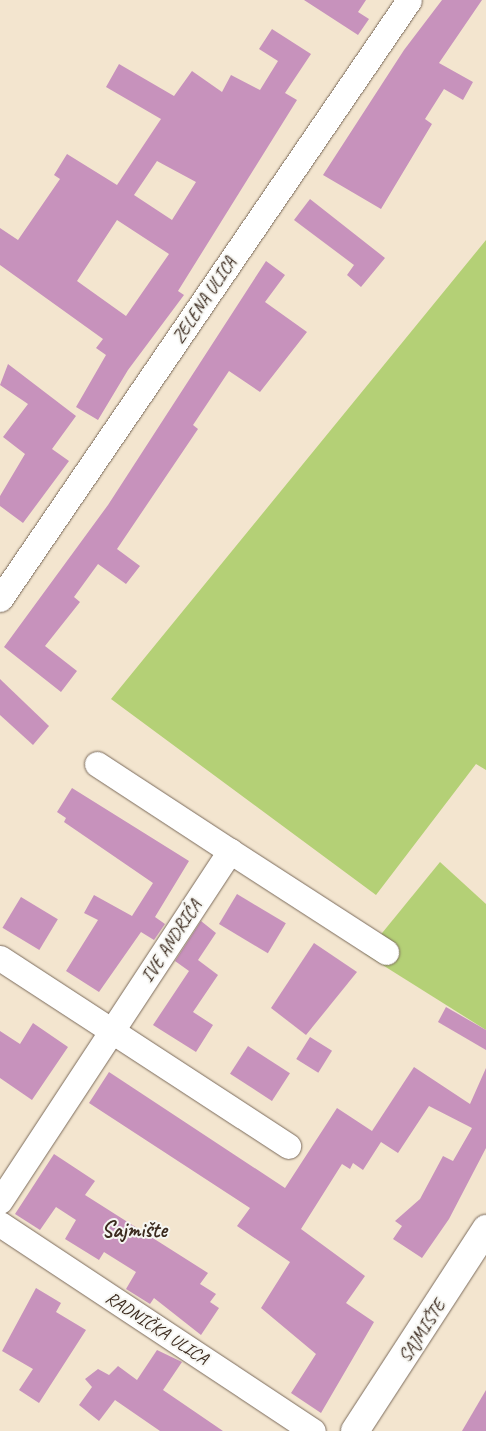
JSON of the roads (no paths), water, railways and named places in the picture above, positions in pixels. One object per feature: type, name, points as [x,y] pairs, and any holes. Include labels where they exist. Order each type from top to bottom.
[{"type":"main road","name":"SAJMIŠTE","points":[[355,1431],[486,1229]]},
{"type":"street","name":"ZELENA ULICA","points":[[0,599],[409,0]]},
{"type":"street","points":[[98,764],[386,952]]},
{"type":"street","name":"IVE ANDRIĆA","points":[[0,1201],[230,851]]},
{"type":"street","points":[[0,958],[288,1146]]},
{"type":"street","name":"RADNIČKA ULICA","points":[[0,1224],[313,1431]]},
{"type":"district","name":"Sajmište","points":[[134,1231]]}]
